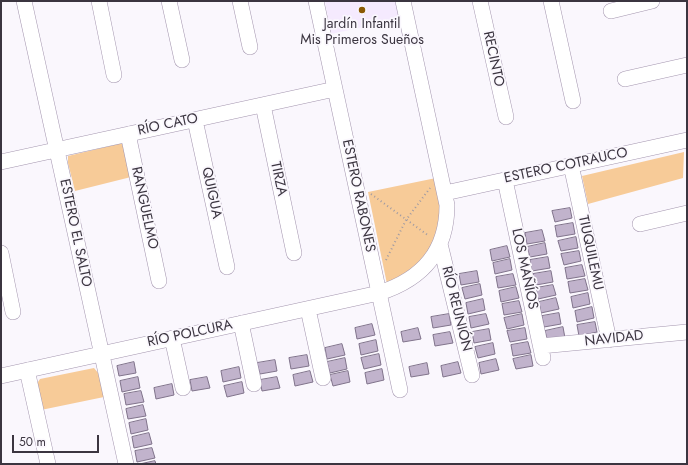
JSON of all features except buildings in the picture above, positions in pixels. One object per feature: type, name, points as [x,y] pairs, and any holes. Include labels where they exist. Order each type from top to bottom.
[{"type":"street","name":"ESTERO EL SALTO","points":[[24,1],[126,464]]},
{"type":"street","points":[[99,1],[114,76]]},
{"type":"street","points":[[169,1],[182,60]]},
{"type":"street","points":[[240,1],[250,47]]},
{"type":"street","name":"ESTERO RABONES","points":[[316,1],[400,390]]},
{"type":"street","name":"RÍO POLCURA","points":[[1,376],[379,293],[396,288],[413,277],[430,262],[440,244],[446,226],[447,216],[445,193],[403,1]]},
{"type":"street","name":"RECINTO","points":[[480,1],[506,118]]},
{"type":"street","points":[[551,1],[573,101]]},
{"type":"street","points":[[611,11],[652,1]]},
{"type":"street","points":[[625,79],[687,65]]},
{"type":"street","name":"RÍO CATO","points":[[1,162],[335,89]]},
{"type":"street","name":"TIRZA","points":[[262,105],[294,253]]},
{"type":"street","name":"QUIGUA","points":[[194,120],[227,267]]},
{"type":"street","name":"RANGUELMO","points":[[128,134],[159,281]]},
{"type":"street","name":"ESTERO COTRAUCO","points":[[445,193],[687,140]]},
{"type":"street","name":"TIUQUILEMU","points":[[571,165],[609,340]]},
{"type":"street","name":"LOS MAÑÍOS","points":[[504,180],[542,352]]},
{"type":"street","points":[[640,224],[687,213]]},
{"type":"street","name":"RÍO REUNIÓN","points":[[440,244],[472,375]]},
{"type":"street","points":[[1,253],[13,312]]},
{"type":"street","points":[[308,309],[322,378]]},
{"type":"street","points":[[241,323],[254,384]]},
{"type":"street","name":"NAVIDAD","points":[[542,352],[609,340],[687,332]]},
{"type":"street","points":[[172,338],[183,388]]},
{"type":"street","points":[[27,370],[48,464]]},
{"type":"path","points":[[386,260],[406,220],[441,174]]},
{"type":"path","points":[[355,182],[440,244]]},
{"type":"shaded area","name":"Jardín Infantil Mis Primeros Sueños","points":[[325,1],[396,1],[400,19],[331,34]]},
{"type":"shaded area","points":[[122,143],[131,177],[75,191],[68,163],[68,156]]},
{"type":"shaded area","points":[[684,152],[683,178],[588,204],[582,176]]},
{"type":"shaded area","points":[[436,178],[442,207],[436,242],[413,270],[387,284],[368,192]]},
{"type":"shaded area","points":[[94,368],[99,374],[104,397],[41,410],[36,385],[40,379]]},
{"type":"place","name":"Jardín Infantil Mis Primeros Sueños","points":[[362,10]]}]
